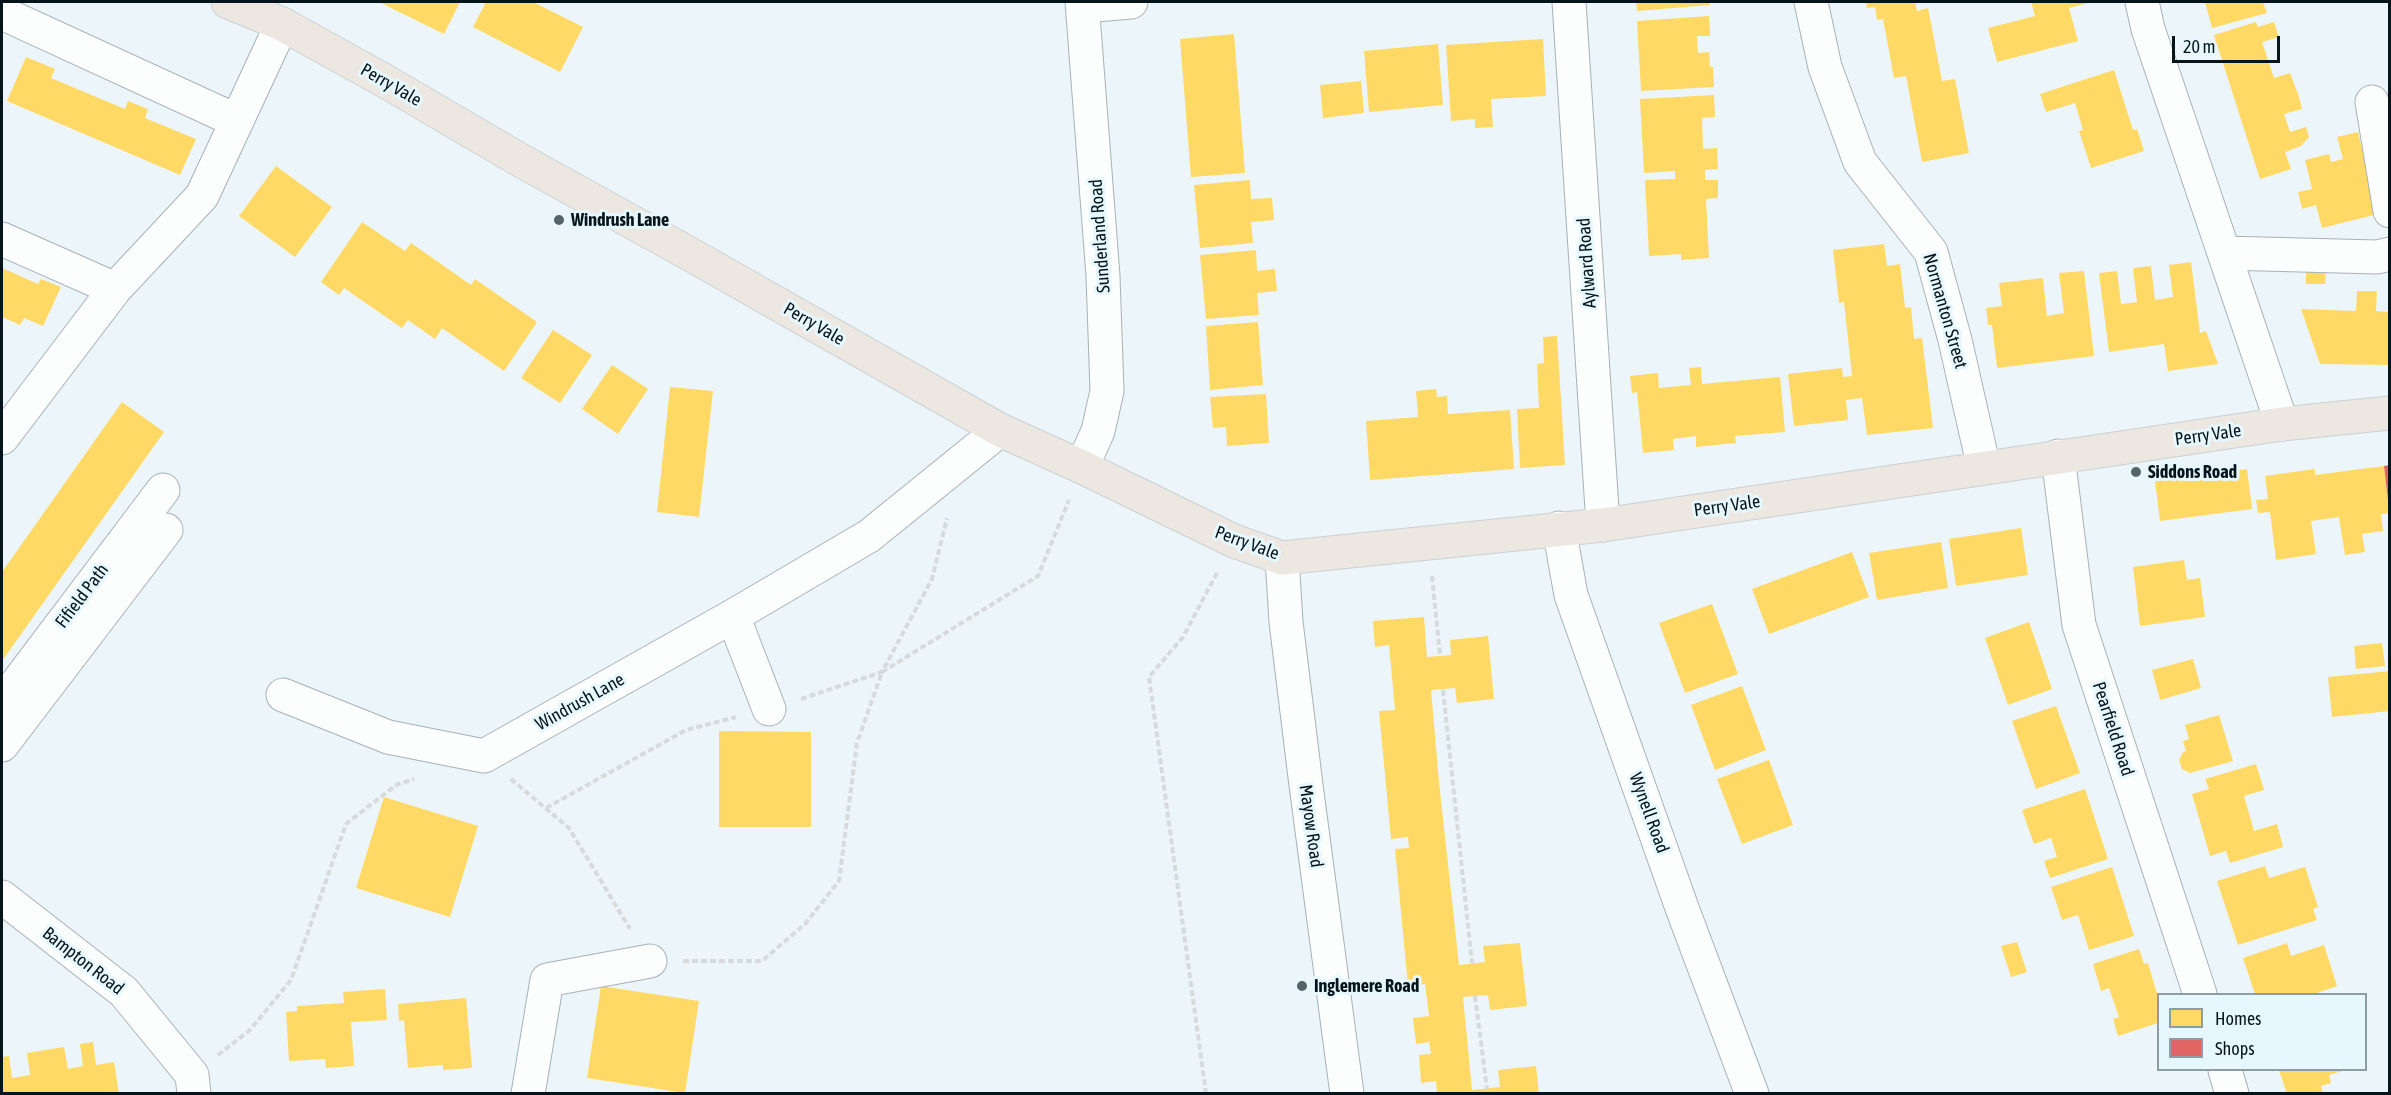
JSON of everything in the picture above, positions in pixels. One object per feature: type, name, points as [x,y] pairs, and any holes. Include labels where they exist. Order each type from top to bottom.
[{"type":"main road","name":"Perry Vale","points":[[228,2],[282,24],[1000,430],[1234,541],[1282,558],[1603,525],[2282,424],[2390,413]]},
{"type":"street","points":[[1082,4],[1131,2]]},
{"type":"street","name":"Aylward Road","points":[[1569,2],[1603,525]]},
{"type":"street","name":"Normanton Street","points":[[1810,2],[1825,67],[1860,162],[1931,252],[1955,340],[1984,468]]},
{"type":"street","points":[[2142,2],[2148,29],[2282,424]]},
{"type":"street","name":"Sunderland Road","points":[[1082,4],[1103,276],[1107,391],[1098,430],[1082,467]]},
{"type":"street","points":[[2,13],[237,121]]},
{"type":"street","points":[[2,438],[115,289],[202,196],[282,24]]},
{"type":"street","points":[[2372,102],[2390,211]]},
{"type":"street","points":[[2,239],[115,289]]},
{"type":"street","points":[[2224,253],[2377,257],[2390,254]]},
{"type":"street","name":"Windrush Lane","points":[[484,756],[733,616],[869,536],[1000,430]]},
{"type":"street","name":"Pearfield Road","points":[[2058,456],[2079,625],[2200,993]]},
{"type":"street","name":"Fifield Path","points":[[2,703],[163,490]]},
{"type":"street","name":"Wynell Road","points":[[1559,528],[1571,595],[1752,1094]]},
{"type":"street","points":[[2,745],[166,530]]},
{"type":"street","name":"Mayow Road","points":[[1282,558],[1286,622],[1304,773],[1347,1094]]},
{"type":"street","points":[[733,616],[769,709]]},
{"type":"street","points":[[283,695],[388,737],[484,756]]},
{"type":"street","name":"Bampton Road","points":[[2,897],[124,992],[193,1084]]},
{"type":"street","points":[[528,1094],[547,980],[650,961]]},
{"type":"street","points":[[2225,1071],[2232,1094]]},
{"type":"path","points":[[546,808],[686,730],[769,709],[882,672],[1038,576],[1082,467]]},
{"type":"path","points":[[484,756],[569,828],[650,961],[762,961],[805,924],[839,881],[856,743],[882,672],[932,579],[948,515]]},
{"type":"path","points":[[1206,1094],[1149,676],[1183,637],[1234,541]]},
{"type":"path","points":[[1430,542],[1440,656]]},
{"type":"path","points":[[1443,690],[1472,963]]},
{"type":"path","points":[[193,1084],[250,1030],[291,980],[346,824],[396,785],[418,778]]},
{"type":"path","points":[[1475,996],[1486,1089]]},
{"type":"building: Homes","points":[[379,2],[460,2],[444,34]]},
{"type":"building: Homes","points":[[486,2],[533,2],[583,27],[560,72],[473,27]]},
{"type":"building: Homes","points":[[1636,2],[1710,2],[1710,5],[1637,11]]},
{"type":"building: Homes","points":[[1866,2],[1915,2],[1917,11],[1928,8],[1942,81],[1955,79],[1969,153],[1922,162],[1906,76],[1894,78],[1883,19],[1877,20],[1875,7],[1867,8]]},
{"type":"building: Homes","points":[[2031,2],[2092,2],[2069,8],[2078,41],[1997,62],[1988,28],[2035,16]]},
{"type":"building: Homes","points":[[2205,2],[2263,2],[2267,13],[2212,28]]},
{"type":"building: Homes","points":[[1709,16],[1710,36],[1697,36],[1698,53],[1709,52],[1710,67],[1713,67],[1714,87],[1641,91],[1637,21]]},
{"type":"building: Homes","points":[[2256,22],[2258,27],[2274,22],[2279,37],[2262,42],[2274,78],[2290,73],[2299,97],[2302,109],[2284,114],[2290,132],[2306,127],[2309,137],[2301,146],[2285,152],[2291,169],[2260,179],[2214,35]]},
{"type":"building: Homes","points":[[1234,34],[1245,173],[1191,177],[1180,39]]},
{"type":"building: Homes","points":[[1543,39],[1546,96],[1491,99],[1493,127],[1475,128],[1475,119],[1451,121],[1446,45]]},
{"type":"building: Homes","points":[[1438,44],[1443,105],[1369,112],[1364,51]]},
{"type":"building: Homes","points":[[26,57],[55,69],[51,78],[125,109],[128,101],[148,109],[145,118],[196,139],[180,175],[7,101]]},
{"type":"building: Homes","points":[[2114,70],[2133,130],[2137,129],[2144,151],[2091,168],[2079,131],[2083,130],[2075,103],[2046,112],[2040,94]]},
{"type":"building: Homes","points":[[1361,81],[1364,113],[1323,118],[1320,85]]},
{"type":"building: Homes","points":[[1714,95],[1715,117],[1702,118],[1703,149],[1717,148],[1718,169],[1705,170],[1705,180],[1718,180],[1718,198],[1706,199],[1709,258],[1681,260],[1681,254],[1649,256],[1645,180],[1675,179],[1675,171],[1644,173],[1640,99]]},
{"type":"building: Homes","points":[[2358,132],[2378,214],[2322,228],[2316,205],[2302,209],[2298,192],[2312,189],[2305,160],[2329,154],[2331,162],[2343,159],[2337,137]]},
{"type":"building: Homes","points":[[276,166],[332,207],[295,257],[239,216]]},
{"type":"building: Homes","points":[[1250,180],[1251,199],[1272,198],[1274,220],[1251,222],[1253,243],[1200,248],[1194,185]]},
{"type":"building: Homes","points":[[362,222],[405,251],[411,243],[471,285],[475,279],[537,322],[504,371],[442,328],[435,339],[408,320],[402,328],[344,288],[339,295],[321,282]]},
{"type":"building: Homes","points":[[1884,244],[1887,266],[1900,264],[1905,308],[1911,307],[1914,339],[1922,338],[1933,428],[1867,435],[1862,398],[1846,400],[1848,420],[1794,426],[1788,374],[1842,368],[1843,377],[1852,376],[1844,302],[1839,303],[1833,250]]},
{"type":"building: Homes","points":[[1256,250],[1257,271],[1275,269],[1277,291],[1257,293],[1259,315],[1206,319],[1200,255]]},
{"type":"building: Homes","points":[[2191,262],[2200,333],[2206,331],[2218,364],[2168,371],[2164,344],[2109,352],[2099,273],[2117,271],[2121,304],[2137,302],[2133,268],[2151,266],[2155,300],[2173,297],[2169,265]]},
{"type":"building: Homes","points":[[2,268],[38,284],[41,279],[61,287],[43,326],[24,318],[20,325],[2,317]]},
{"type":"building: Homes","points":[[2306,268],[2326,268],[2325,284],[2306,284]]},
{"type":"building: Homes","points":[[2084,271],[2094,356],[1997,368],[1992,325],[1988,325],[1986,308],[2002,306],[1999,283],[2043,278],[2047,316],[2064,313],[2059,273]]},
{"type":"building: Homes","points":[[2357,291],[2377,291],[2376,311],[2390,312],[2390,365],[2320,364],[2301,309],[2356,311]]},
{"type":"building: Homes","points":[[1258,322],[1263,385],[1210,390],[1206,326]]},
{"type":"building: Homes","points":[[553,330],[592,355],[560,403],[521,378]]},
{"type":"building: Homes","points":[[1557,336],[1565,465],[1520,468],[1517,409],[1539,408],[1537,364],[1544,363],[1543,337]]},
{"type":"building: Homes","points":[[612,365],[648,389],[618,434],[582,409]]},
{"type":"building: Homes","points":[[1701,367],[1702,384],[1780,377],[1785,432],[1735,436],[1736,443],[1696,447],[1696,436],[1673,439],[1674,450],[1643,453],[1637,392],[1632,393],[1630,376],[1658,373],[1659,388],[1691,385],[1689,368]]},
{"type":"building: Homes","points":[[670,387],[713,391],[699,517],[657,512]]},
{"type":"building: Homes","points":[[1436,389],[1437,397],[1447,396],[1448,414],[1510,410],[1514,469],[1370,480],[1366,421],[1418,417],[1416,391]]},
{"type":"building: Homes","points":[[1266,394],[1269,443],[1227,446],[1226,427],[1213,428],[1210,397]]},
{"type":"building: Homes","points":[[122,402],[164,432],[2,661],[2,572]]},
{"type":"building: Homes","points":[[2384,466],[2390,513],[2381,514],[2383,531],[2362,534],[2365,552],[2345,555],[2339,517],[2311,521],[2316,554],[2276,560],[2270,512],[2258,513],[2256,500],[2268,499],[2265,476],[2315,469],[2315,475]]},
{"type":"building: Homes","points":[[2247,469],[2252,509],[2160,521],[2155,481]]},
{"type":"building: Homes","points":[[2021,528],[2028,575],[1956,586],[1949,539]]},
{"type":"building: Homes","points":[[1941,542],[1948,588],[1877,600],[1869,553]]},
{"type":"building: Homes","points":[[1852,552],[1869,597],[1769,634],[1752,589]]},
{"type":"building: Homes","points":[[2184,560],[2187,580],[2200,578],[2205,617],[2140,626],[2133,567]]},
{"type":"building: Homes","points":[[1712,604],[1738,674],[1685,693],[1659,623]]},
{"type":"building: Homes","points":[[1424,617],[1427,657],[1451,655],[1450,640],[1488,636],[1494,699],[1457,703],[1455,688],[1431,690],[1439,782],[1459,965],[1485,962],[1483,946],[1520,943],[1527,1006],[1490,1010],[1488,995],[1463,997],[1472,1090],[1500,1087],[1498,1070],[1536,1066],[1539,1094],[1437,1094],[1436,1081],[1421,1083],[1419,1055],[1431,1054],[1429,1042],[1416,1044],[1413,1018],[1429,1016],[1425,984],[1408,986],[1395,849],[1409,848],[1408,837],[1391,839],[1379,711],[1395,710],[1389,645],[1375,647],[1373,621]]},
{"type":"building: Homes","points":[[2029,622],[2052,689],[2008,705],[1985,638]]},
{"type":"building: Homes","points":[[2382,643],[2385,666],[2356,669],[2354,646]]},
{"type":"building: Homes","points":[[2193,659],[2201,688],[2160,700],[2152,670]]},
{"type":"building: Homes","points":[[2390,671],[2390,711],[2332,717],[2328,677]]},
{"type":"building: Homes","points":[[1742,686],[1766,750],[1715,770],[1691,705]]},
{"type":"building: Homes","points":[[2056,706],[2080,773],[2036,789],[2012,721]]},
{"type":"building: Homes","points":[[2219,715],[2233,761],[2190,773],[2182,769],[2179,760],[2186,751],[2183,741],[2189,739],[2185,725]]},
{"type":"building: Homes","points":[[719,731],[811,732],[811,827],[719,827]]},
{"type":"building: Homes","points":[[1769,760],[1793,825],[1742,844],[1717,779]]},
{"type":"building: Homes","points":[[2256,764],[2264,790],[2244,796],[2254,831],[2277,824],[2283,847],[2230,863],[2226,851],[2210,856],[2192,794],[2209,789],[2205,779]]},
{"type":"building: Homes","points":[[2085,789],[2108,859],[2050,878],[2044,861],[2057,857],[2051,838],[2034,844],[2022,810]]},
{"type":"building: Homes","points":[[384,797],[478,826],[450,917],[356,888]]},
{"type":"building: Homes","points":[[2265,866],[2269,878],[2305,867],[2318,907],[2313,909],[2317,920],[2238,945],[2217,881]]},
{"type":"building: Homes","points":[[2112,867],[2134,936],[2089,950],[2078,915],[2062,920],[2051,887]]},
{"type":"building: Homes","points":[[2017,942],[2027,972],[2011,977],[2001,946]]},
{"type":"building: Homes","points":[[2287,943],[2291,956],[2324,945],[2337,986],[2317,993],[2255,993],[2243,958]]},
{"type":"building: Homes","points":[[2139,949],[2144,964],[2148,963],[2157,994],[2157,1023],[2118,1036],[2113,1019],[2119,1017],[2109,988],[2101,991],[2093,964]]},
{"type":"building: Homes","points":[[601,986],[699,1001],[685,1093],[587,1078]]},
{"type":"building: Homes","points":[[385,989],[387,1020],[351,1022],[354,1066],[326,1068],[325,1059],[289,1061],[286,1012],[297,1011],[297,1006],[344,1003],[343,992]]},
{"type":"building: Homes","points":[[466,998],[472,1068],[443,1070],[443,1065],[408,1068],[404,1020],[399,1021],[398,1004]]},
{"type":"building: Homes","points":[[93,1042],[96,1065],[114,1062],[119,1094],[2,1094],[2,1057],[9,1056],[12,1078],[30,1075],[27,1053],[64,1047],[68,1069],[83,1066],[80,1044]]},
{"type":"building: Homes","points":[[2279,1071],[2343,1071],[2329,1075],[2331,1083],[2321,1086],[2323,1094],[2287,1094]]},
{"type":"building: Shops","points":[[2390,465],[2390,500],[2388,500],[2384,466]]},
{"type":"place","name":"Windrush Lane","points":[[559,220]]},
{"type":"place","name":"Siddons Road","points":[[2136,472]]},
{"type":"place","name":"Inglemere Road","points":[[1302,986]]}]
